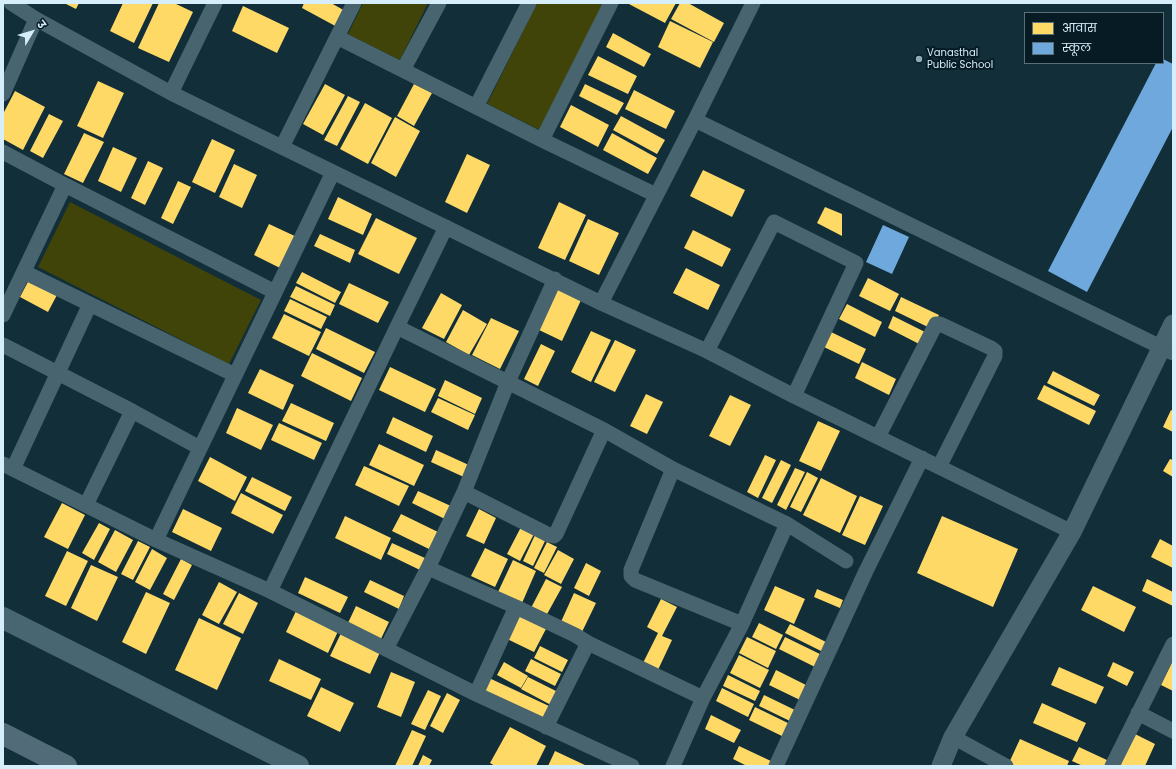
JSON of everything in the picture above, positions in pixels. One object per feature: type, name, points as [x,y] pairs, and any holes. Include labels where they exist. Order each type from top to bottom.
[{"type":"highway","points":[[3,734],[66,766]]},
{"type":"main road","points":[[3,618],[298,766]]},
{"type":"street","points":[[11,3],[36,19],[171,93],[601,302],[707,351],[794,396],[1072,532]]},
{"type":"street","points":[[171,93],[215,3]]},
{"type":"street","points":[[282,147],[354,3]]},
{"type":"street","points":[[403,70],[439,3]]},
{"type":"street","points":[[476,107],[529,3]]},
{"type":"street","points":[[542,140],[611,3]]},
{"type":"street","points":[[601,302],[695,120],[753,3]]},
{"type":"street","points":[[3,94],[36,19]]},
{"type":"street","points":[[337,38],[656,195]]},
{"type":"street","points":[[695,120],[1168,350]]},
{"type":"street","points":[[3,152],[276,292]]},
{"type":"street","points":[[156,540],[333,172]]},
{"type":"street","points":[[3,315],[65,185]]},
{"type":"street","points":[[707,351],[774,222],[856,263],[794,396]]},
{"type":"street","points":[[270,591],[396,327],[446,227]]},
{"type":"street","points":[[24,272],[235,375]]},
{"type":"street","points":[[386,649],[428,568],[464,492],[508,382],[555,279]]},
{"type":"street","points":[[90,304],[57,372],[8,466],[156,540],[270,591],[476,694],[632,766]]},
{"type":"street","points":[[878,437],[936,324],[940,324],[991,348],[995,351],[995,356],[939,467]]},
{"type":"street","points":[[941,766],[953,738],[1072,532],[1168,350],[1173,324]]},
{"type":"street","points":[[396,327],[604,430],[674,469],[788,524],[846,561]]},
{"type":"street","points":[[3,345],[132,411],[200,448]]},
{"type":"street","points":[[86,505],[132,411]]},
{"type":"street","points":[[464,492],[549,535],[554,536],[604,430]]},
{"type":"street","points":[[776,766],[866,571],[922,458]]},
{"type":"street","points":[[674,469],[631,570],[631,576],[635,580],[742,624]]},
{"type":"street","points":[[673,766],[703,698],[742,624],[788,524]]},
{"type":"street","points":[[428,568],[516,607],[703,698]]},
{"type":"street","points":[[476,694],[516,607]]},
{"type":"street","points":[[546,727],[588,643]]},
{"type":"street","points":[[1112,766],[1172,648]]},
{"type":"street","points":[[1138,713],[1173,731]]},
{"type":"street","points":[[953,738],[1006,766]]},
{"type":"green space","points":[[363,3],[428,3],[400,60],[348,34]]},
{"type":"green space","points":[[537,3],[603,3],[540,130],[487,104]]},
{"type":"green space","points":[[70,202],[261,300],[229,364],[38,267]]},
{"type":"building: आवास","points":[[64,3],[79,3],[76,9]]},
{"type":"building: आवास","points":[[123,3],[153,3],[134,43],[110,31]]},
{"type":"building: आवास","points":[[159,3],[174,3],[193,12],[169,62],[138,48]]},
{"type":"building: आवास","points":[[304,3],[331,3],[347,12],[339,28],[302,8]]},
{"type":"building: आवास","points":[[627,3],[676,3],[665,23]]},
{"type":"building: आवास","points":[[680,3],[688,3],[724,23],[714,42],[671,19]]},
{"type":"building: आवास","points":[[243,6],[289,28],[277,53],[232,31]]},
{"type":"building: आवास","points":[[670,21],[713,42],[700,68],[658,47]]},
{"type":"building: आवास","points":[[613,33],[651,54],[644,67],[606,47]]},
{"type":"building: आवास","points":[[598,56],[637,76],[628,94],[588,75]]},
{"type":"building: आवास","points":[[98,81],[124,93],[103,138],[77,126]]},
{"type":"building: आवास","points":[[325,84],[345,95],[323,135],[303,124]]},
{"type":"building: आवास","points":[[414,84],[432,93],[414,126],[397,116]]},
{"type":"building: आवास","points":[[585,84],[624,103],[617,115],[579,96]]},
{"type":"building: आवास","points":[[634,90],[675,111],[666,129],[625,109]]},
{"type":"building: आवास","points":[[15,91],[45,107],[23,150],[3,139],[3,114]]},
{"type":"building: आवास","points":[[348,96],[360,102],[337,146],[324,140]]},
{"type":"building: आवास","points":[[365,103],[392,118],[368,164],[340,149]]},
{"type":"building: आवास","points":[[571,105],[609,125],[598,147],[560,127]]},
{"type":"building: आवास","points":[[49,114],[63,121],[43,158],[30,151]]},
{"type":"building: आवास","points":[[621,116],[665,140],[657,154],[613,130]]},
{"type":"building: आवास","points":[[395,117],[420,131],[396,177],[371,163]]},
{"type":"building: आवास","points":[[84,133],[104,142],[83,183],[64,174]]},
{"type":"building: आवास","points":[[612,133],[657,158],[648,174],[603,150]]},
{"type":"building: आवास","points":[[212,139],[235,150],[215,193],[192,182]]},
{"type":"building: आवास","points":[[113,147],[137,158],[121,192],[98,181]]},
{"type":"building: आवास","points":[[467,154],[490,165],[467,213],[445,202]]},
{"type":"building: आवास","points":[[148,161],[163,168],[145,205],[131,198]]},
{"type":"building: आवास","points":[[234,164],[257,175],[242,208],[219,197]]},
{"type":"building: आवास","points":[[703,170],[745,190],[732,217],[690,196]]},
{"type":"building: आवास","points":[[178,181],[191,187],[173,224],[161,218]]},
{"type":"building: आवास","points":[[338,197],[372,214],[363,235],[328,219]]},
{"type":"building: आवास","points":[[559,202],[586,215],[565,260],[538,248]]},
{"type":"building: आवास","points":[[825,207],[842,214],[842,236],[817,223]]},
{"type":"building: आवास","points":[[376,218],[417,238],[399,274],[358,254]]},
{"type":"building: आवास","points":[[588,219],[619,233],[599,275],[569,261]]},
{"type":"building: आवास","points":[[269,224],[299,238],[284,270],[254,255]]},
{"type":"building: आवास","points":[[693,230],[731,249],[722,267],[684,248]]},
{"type":"building: आवास","points":[[320,234],[355,250],[350,263],[314,246]]},
{"type":"building: आवास","points":[[686,268],[720,285],[708,310],[673,293]]},
{"type":"building: आवास","points":[[302,272],[341,292],[335,303],[296,283]]},
{"type":"building: आवास","points":[[30,278],[58,293],[48,312],[20,297]]},
{"type":"building: आवास","points":[[868,278],[899,294],[890,311],[859,296]]},
{"type":"building: आवास","points":[[349,283],[389,302],[378,323],[339,304]]},
{"type":"building: आवास","points":[[296,286],[335,305],[330,316],[290,297]]},
{"type":"building: आवास","points":[[557,286],[582,298],[562,341],[537,329]]},
{"type":"building: आवास","points":[[441,293],[462,305],[444,339],[422,328]]},
{"type":"building: आवास","points":[[901,297],[939,315],[932,329],[895,311]]},
{"type":"building: आवास","points":[[290,299],[327,317],[321,329],[284,311]]},
{"type":"building: आवास","points":[[847,304],[882,322],[875,337],[839,319]]},
{"type":"building: आवास","points":[[463,310],[487,324],[469,355],[446,342]]},
{"type":"building: आवास","points":[[284,314],[321,332],[309,356],[272,338]]},
{"type":"building: आवास","points":[[893,316],[929,334],[923,346],[888,328]]},
{"type":"building: आवास","points":[[491,318],[519,331],[500,369],[472,355]]},
{"type":"building: आवास","points":[[326,328],[375,352],[364,373],[316,349]]},
{"type":"building: आवास","points":[[591,331],[611,340],[591,382],[571,372]]},
{"type":"building: आवास","points":[[831,332],[866,349],[859,364],[824,347]]},
{"type":"building: आवास","points":[[615,340],[636,350],[615,392],[594,382]]},
{"type":"building: आवास","points":[[541,344],[555,351],[538,386],[524,379]]},
{"type":"building: आवास","points":[[312,353],[362,378],[351,401],[301,376]]},
{"type":"building: आवास","points":[[862,362],[896,379],[889,395],[855,378]]},
{"type":"building: आवास","points":[[390,367],[436,389],[425,412],[379,390]]},
{"type":"building: आवास","points":[[260,369],[294,385],[283,410],[248,393]]},
{"type":"building: आवास","points":[[1053,371],[1100,395],[1094,406],[1047,383]]},
{"type":"building: आवास","points":[[445,380],[482,398],[475,414],[438,396]]},
{"type":"building: आवास","points":[[1044,385],[1096,411],[1089,425],[1037,399]]},
{"type":"building: आवास","points":[[646,394],[663,402],[647,434],[630,426]]},
{"type":"building: आवास","points":[[730,395],[751,405],[730,446],[709,436]]},
{"type":"building: आवास","points":[[438,398],[475,415],[468,430],[431,412]]},
{"type":"building: आवास","points":[[291,403],[334,423],[326,441],[282,421]]},
{"type":"building: आवास","points":[[237,408],[273,425],[261,450],[226,433]]},
{"type":"building: आवास","points":[[1171,410],[1173,411],[1173,432],[1163,427]]},
{"type":"building: आवास","points":[[393,417],[433,436],[426,452],[386,433]]},
{"type":"building: आवास","points":[[818,421],[840,431],[821,471],[799,461]]},
{"type":"building: आवास","points":[[279,423],[322,443],[314,460],[271,440]]},
{"type":"building: आवास","points":[[379,444],[424,465],[414,486],[369,465]]},
{"type":"building: आवास","points":[[436,450],[471,466],[466,478],[431,462]]},
{"type":"building: आवास","points":[[765,455],[776,460],[758,498],[747,492]]},
{"type":"building: आवास","points":[[210,457],[247,477],[235,501],[198,481]]},
{"type":"building: आवास","points":[[1170,459],[1173,460],[1173,477],[1163,471]]},
{"type":"building: आवास","points":[[781,460],[791,465],[772,503],[762,498]]},
{"type":"building: आवास","points":[[364,466],[409,486],[399,506],[355,485]]},
{"type":"building: आवास","points":[[795,468],[805,472],[786,510],[777,505]]},
{"type":"building: आवास","points":[[807,472],[818,478],[801,512],[790,507]]},
{"type":"building: आवास","points":[[252,477],[292,497],[285,511],[245,491]]},
{"type":"building: आवास","points":[[821,478],[857,496],[840,533],[803,515]]},
{"type":"building: आवास","points":[[418,491],[453,507],[447,520],[412,503]]},
{"type":"building: आवास","points":[[241,493],[283,515],[273,534],[231,513]]},
{"type":"building: आवास","points":[[860,496],[883,506],[865,545],[842,535]]},
{"type":"building: आवास","points":[[62,503],[85,515],[68,549],[44,537]]},
{"type":"building: आवास","points":[[183,509],[222,528],[211,551],[172,532]]},
{"type":"building: आवास","points":[[479,509],[496,518],[484,544],[466,536]]},
{"type":"building: आवास","points":[[401,514],[438,532],[429,549],[392,531]]},
{"type":"building: आवास","points":[[345,516],[391,538],[381,560],[335,538]]},
{"type":"building: आवास","points":[[942,516],[1018,549],[993,607],[917,573]]},
{"type":"building: आवास","points":[[99,523],[110,529],[94,560],[82,553]]},
{"type":"building: आवास","points":[[521,527],[534,534],[520,561],[507,554]]},
{"type":"building: आवास","points":[[115,530],[133,540],[116,572],[98,562]]},
{"type":"building: आवास","points":[[535,535],[545,541],[533,566],[523,561]]},
{"type":"building: आवास","points":[[1160,539],[1173,546],[1173,568],[1151,557]]},
{"type":"building: आवास","points":[[138,541],[150,547],[133,580],[121,574]]},
{"type":"building: आवास","points":[[547,542],[557,547],[544,573],[534,568]]},
{"type":"building: आवास","points":[[392,543],[427,559],[422,571],[387,554]]},
{"type":"building: आवास","points":[[485,548],[508,559],[495,587],[471,576]]},
{"type":"building: आवास","points":[[152,549],[167,558],[150,590],[135,582]]},
{"type":"building: आवास","points":[[558,550],[574,559],[561,584],[544,575]]},
{"type":"building: आवास","points":[[67,551],[88,561],[66,606],[45,596]]},
{"type":"building: आवास","points":[[181,559],[192,565],[174,600],[163,594]]},
{"type":"building: आवास","points":[[513,560],[536,571],[522,603],[498,592]]},
{"type":"building: आवास","points":[[586,563],[601,571],[589,596],[574,588]]},
{"type":"building: आवास","points":[[91,565],[118,577],[97,621],[71,608]]},
{"type":"building: आवास","points":[[305,577],[348,597],[340,613],[298,593]]},
{"type":"building: आवास","points":[[546,579],[562,587],[546,616],[531,608]]},
{"type":"building: आवास","points":[[1147,579],[1173,592],[1173,606],[1142,591]]},
{"type":"building: आवास","points":[[370,580],[404,596],[399,609],[364,592]]},
{"type":"building: आवास","points":[[219,582],[237,592],[219,624],[202,615]]},
{"type":"building: आवास","points":[[775,586],[805,599],[794,624],[764,610]]},
{"type":"building: आवास","points":[[1093,586],[1136,607],[1124,632],[1081,610]]},
{"type":"building: आवास","points":[[817,589],[843,600],[840,608],[814,597]]},
{"type":"building: आवास","points":[[146,592],[170,603],[146,654],[122,642]]},
{"type":"building: आवास","points":[[239,593],[258,603],[243,634],[223,624]]},
{"type":"building: आवास","points":[[574,593],[596,603],[581,634],[560,624]]},
{"type":"building: आवास","points":[[661,599],[677,607],[662,636],[672,640],[657,672],[642,665],[658,633],[647,627]]},
{"type":"building: आवास","points":[[356,606],[389,622],[380,641],[347,625]]},
{"type":"building: आवास","points":[[298,607],[340,627],[328,653],[286,632]]},
{"type":"building: आवास","points":[[516,612],[547,627],[534,652],[503,637]]},
{"type":"building: आवास","points":[[199,618],[241,638],[217,690],[175,670]]},
{"type":"building: आवास","points":[[759,623],[783,635],[776,649],[752,637]]},
{"type":"building: आवास","points":[[790,624],[828,643],[823,652],[785,633]]},
{"type":"building: आवास","points":[[343,629],[382,648],[370,674],[330,656]]},
{"type":"building: आवास","points":[[747,637],[776,651],[768,668],[739,653]]},
{"type":"building: आवास","points":[[785,637],[824,656],[817,668],[779,649]]},
{"type":"building: आवास","points":[[540,646],[568,660],[562,672],[534,658]]},
{"type":"building: आवास","points":[[739,655],[769,670],[760,688],[730,673]]},
{"type":"building: आवास","points":[[279,659],[321,679],[311,700],[269,681]]},
{"type":"building: आवास","points":[[531,659],[561,674],[555,686],[525,671]]},
{"type":"building: आवास","points":[[1173,660],[1173,691],[1161,685]]},
{"type":"building: आवास","points":[[504,662],[528,676],[521,688],[497,675]]},
{"type":"building: आवास","points":[[1113,662],[1134,672],[1127,686],[1107,676]]},
{"type":"building: आवास","points":[[1059,667],[1104,687],[1096,704],[1051,685]]},
{"type":"building: आवास","points":[[776,670],[808,686],[800,700],[769,685]]},
{"type":"building: आवास","points":[[391,672],[415,682],[401,717],[377,707]]},
{"type":"building: आवास","points":[[728,675],[760,691],[755,701],[723,686]]},
{"type":"building: आवास","points":[[528,677],[558,692],[551,705],[521,689]]},
{"type":"building: आवास","points":[[489,678],[549,706],[543,720],[482,691]]},
{"type":"building: आवास","points":[[321,687],[354,703],[340,732],[307,716]]},
{"type":"building: आवास","points":[[722,688],[754,704],[748,717],[716,701]]},
{"type":"building: आवास","points":[[428,690],[441,696],[425,730],[411,724]]},
{"type":"building: आवास","points":[[447,693],[460,700],[443,733],[430,726]]},
{"type":"building: आवास","points":[[764,695],[797,711],[792,722],[759,706]]},
{"type":"building: आवास","points":[[1042,703],[1086,723],[1077,742],[1033,723]]},
{"type":"building: आवास","points":[[755,707],[792,725],[786,738],[749,720]]},
{"type":"building: आवास","points":[[711,715],[741,730],[734,743],[705,729]]},
{"type":"building: आवास","points":[[510,727],[546,746],[536,766],[495,766],[490,763]]},
{"type":"building: आवास","points":[[412,730],[426,736],[412,766],[395,766]]},
{"type":"building: आवास","points":[[1133,733],[1155,744],[1145,766],[1122,766],[1118,764]]},
{"type":"building: आवास","points":[[1020,739],[1069,761],[1067,766],[1008,765]]},
{"type":"building: आवास","points":[[739,746],[773,762],[771,766],[747,766],[733,759]]},
{"type":"building: आवास","points":[[1079,747],[1109,761],[1107,766],[1083,766],[1072,761]]},
{"type":"building: आवास","points":[[555,751],[587,766],[548,766]]},
{"type":"building: आवास","points":[[423,755],[432,760],[429,766],[418,766]]},
{"type":"building: स्कूल","points":[[1164,60],[1173,64],[1173,127],[1087,292],[1048,271],[1155,64],[1164,64]]},
{"type":"building: स्कूल","points":[[883,225],[909,237],[892,274],[866,262]]},
{"type":"place","name":"Vanasthal Public School","points":[[919,59]]}]
